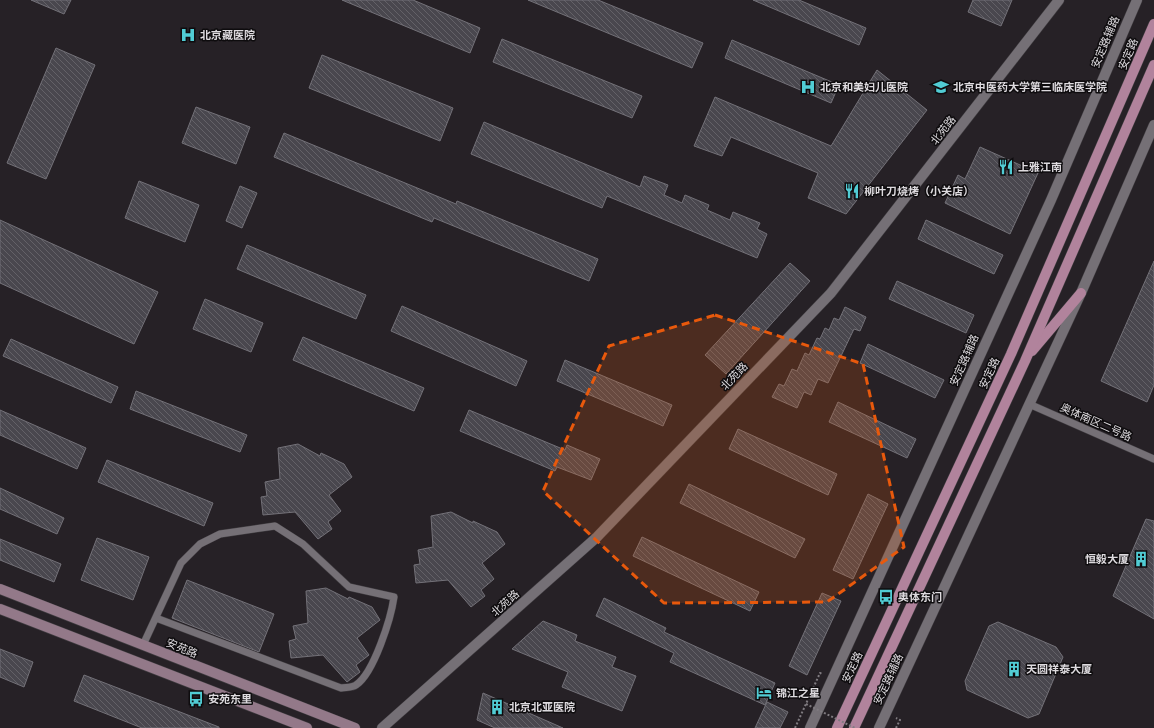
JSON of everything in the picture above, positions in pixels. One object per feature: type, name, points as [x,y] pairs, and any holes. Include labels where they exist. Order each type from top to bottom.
[{"type":"main road","name":"安定路","points":[[837,728],[1011,354],[1154,24]]},
{"type":"main road","points":[[855,728],[1025,360],[1154,66]]},
{"type":"main road","points":[[1025,360],[1081,293]]},
{"type":"main road","name":"安苑路","points":[[0,589],[355,728]]},
{"type":"main road","points":[[0,609],[307,728]]},
{"type":"street","name":"北苑路","points":[[382,728],[597,537],[831,293],[1059,0]]},
{"type":"street","name":"安定路辅路","points":[[810,728],[1050,200],[1137,0]]},
{"type":"street","points":[[1081,293],[1154,125]]},
{"type":"street","name":"安定路辅路","points":[[881,728],[1081,293]]},
{"type":"lane","name":"奥体南区二号路","points":[[1029,404],[1154,459]]},
{"type":"lane","points":[[143,645],[181,563],[200,544],[220,534],[275,526],[302,544],[349,587],[394,597],[392,612],[369,673],[355,686],[341,688],[156,618]]},
{"type":"path","points":[[795,728],[820,673]]},
{"type":"path","points":[[806,704],[855,728]]},
{"type":"path","points":[[896,728],[900,720]]},
{"type":"highlighted area","points":[[715,315],[863,364],[904,547],[827,602],[664,603],[543,491],[609,346]]},
{"type":"building","points":[[31,0],[71,0],[64,14]]},
{"type":"building","points":[[342,0],[413,0],[480,28],[470,53]]},
{"type":"building","points":[[528,0],[598,0],[703,43],[692,68]]},
{"type":"building","points":[[753,0],[799,0],[866,28],[859,45]]},
{"type":"building","points":[[973,0],[1012,0],[1001,26],[968,12]]},
{"type":"building","points":[[502,39],[642,96],[632,118],[493,62]]},
{"type":"building","points":[[732,40],[839,85],[831,103],[725,58]]},
{"type":"building","points":[[56,48],[95,65],[46,179],[7,163]]},
{"type":"building","points":[[322,55],[453,108],[440,141],[309,88]]},
{"type":"building","points":[[877,70],[927,110],[846,214],[808,198],[818,173],[731,137],[722,156],[694,146],[715,97],[831,146]]},
{"type":"building","points":[[196,107],[250,127],[236,164],[182,143]]},
{"type":"building","points":[[484,122],[640,187],[644,176],[668,185],[664,195],[682,203],[685,195],[709,205],[707,210],[730,220],[733,212],[760,223],[757,229],[767,234],[757,258],[607,196],[602,208],[471,154]]},
{"type":"building","points":[[284,133],[456,204],[457,201],[598,259],[589,281],[434,218],[432,222],[274,157]]},
{"type":"building","points":[[980,147],[1038,173],[1010,234],[945,203],[958,175],[965,179]]},
{"type":"building","points":[[139,181],[199,205],[185,242],[125,218]]},
{"type":"building","points":[[240,186],[257,193],[242,228],[226,221]]},
{"type":"building","points":[[0,220],[158,292],[134,344],[0,283]]},
{"type":"building","points":[[926,220],[1003,255],[994,274],[918,239]]},
{"type":"building","points":[[247,245],[366,295],[356,319],[237,269]]},
{"type":"building","points":[[1154,261],[1154,385],[1147,402],[1101,381]]},
{"type":"building","points":[[790,263],[810,281],[726,374],[705,355]]},
{"type":"building","points":[[897,281],[974,315],[966,333],[889,299]]},
{"type":"building","points":[[205,299],[263,323],[251,352],[193,329]]},
{"type":"building","points":[[402,306],[527,361],[516,386],[391,331]]},
{"type":"building","points":[[845,307],[866,317],[860,331],[854,329],[828,383],[818,379],[811,395],[804,392],[797,408],[772,397],[779,384],[784,386],[792,369],[797,371],[805,353],[809,355],[817,338],[820,339],[825,328],[829,330],[834,318],[839,320]]},
{"type":"building","points":[[303,337],[424,388],[414,411],[293,360]]},
{"type":"building","points":[[11,339],[118,387],[111,403],[3,356]]},
{"type":"building","points":[[868,344],[944,380],[935,398],[860,363]]},
{"type":"building","points":[[565,360],[672,405],[663,426],[557,381]]},
{"type":"building","points":[[136,391],[247,435],[240,452],[130,409]]},
{"type":"building","points":[[838,402],[916,439],[907,458],[829,422]]},
{"type":"building","points":[[0,410],[86,448],[77,469],[0,435]]},
{"type":"building","points":[[469,410],[565,450],[567,445],[600,459],[591,480],[557,467],[555,471],[460,431]]},
{"type":"building","points":[[738,429],[837,474],[828,495],[729,449]]},
{"type":"building","points":[[298,444],[320,456],[321,453],[344,464],[352,477],[329,495],[341,511],[328,522],[332,529],[318,539],[295,512],[263,515],[261,497],[267,496],[265,482],[280,479],[278,448]]},
{"type":"building","points":[[107,460],[213,503],[204,526],[98,482]]},
{"type":"building","points":[[689,484],[805,539],[795,558],[680,503]]},
{"type":"building","points":[[0,488],[64,518],[57,534],[0,509]]},
{"type":"building","points":[[868,494],[888,504],[853,579],[833,570]]},
{"type":"building","points":[[451,512],[473,523],[473,521],[497,532],[505,544],[482,563],[494,579],[481,590],[485,596],[471,607],[448,580],[416,583],[414,565],[420,564],[418,550],[433,547],[431,516]]},
{"type":"building","name":"恒毅大厦","points":[[1146,519],[1154,521],[1154,619],[1113,596]]},
{"type":"building","points":[[642,537],[759,592],[750,611],[633,556]]},
{"type":"building","points":[[97,538],[149,557],[133,600],[81,580]]},
{"type":"building","points":[[0,539],[61,564],[54,582],[0,560]]},
{"type":"building","points":[[187,580],[274,614],[259,652],[172,618]]},
{"type":"building","points":[[326,588],[348,599],[349,597],[372,607],[380,620],[357,638],[369,655],[356,665],[360,672],[347,682],[323,655],[291,658],[289,641],[296,639],[293,626],[308,623],[306,591]]},
{"type":"building","points":[[822,593],[841,601],[807,675],[789,666]]},
{"type":"building","points":[[604,598],[666,628],[664,632],[775,683],[765,705],[670,662],[674,653],[596,616]]},
{"type":"building","points":[[543,621],[577,635],[575,641],[616,657],[612,667],[636,676],[622,711],[562,687],[568,672],[512,649]]},
{"type":"building","name":"天圆祥泰大厦","points":[[998,622],[1056,647],[1063,657],[1039,714],[1028,718],[967,690],[965,681],[989,626]]},
{"type":"building","points":[[0,649],[33,662],[24,687],[0,677]]},
{"type":"building","points":[[84,675],[219,728],[142,728],[74,701]]},
{"type":"building","name":"北京北亚医院","points":[[483,693],[563,728],[495,728],[477,720]]},
{"type":"building","points":[[767,702],[788,712],[780,728],[755,728]]},
{"type":"place","name":"北京藏医院","points":[[188,35]]},
{"type":"place","name":"北京和美妇儿医院","points":[[808,87]]},
{"type":"place","name":"北京中医药大学第三临床医学院","points":[[941,87]]},
{"type":"place","name":"上雅江南","points":[[1006,167]]},
{"type":"place","name":"柳叶刀烧烤（小关店）","points":[[852,191]]},
{"type":"place","name":"恒毅大厦","points":[[1141,559]]},
{"type":"place","name":"奥体东门","points":[[886,597]]},
{"type":"place","name":"天圆祥泰大厦","points":[[1014,669]]},
{"type":"place","name":"锦江之星","points":[[764,693]]},
{"type":"place","name":"安苑东里","points":[[196,699]]},
{"type":"place","name":"北京北亚医院","points":[[497,707]]}]
